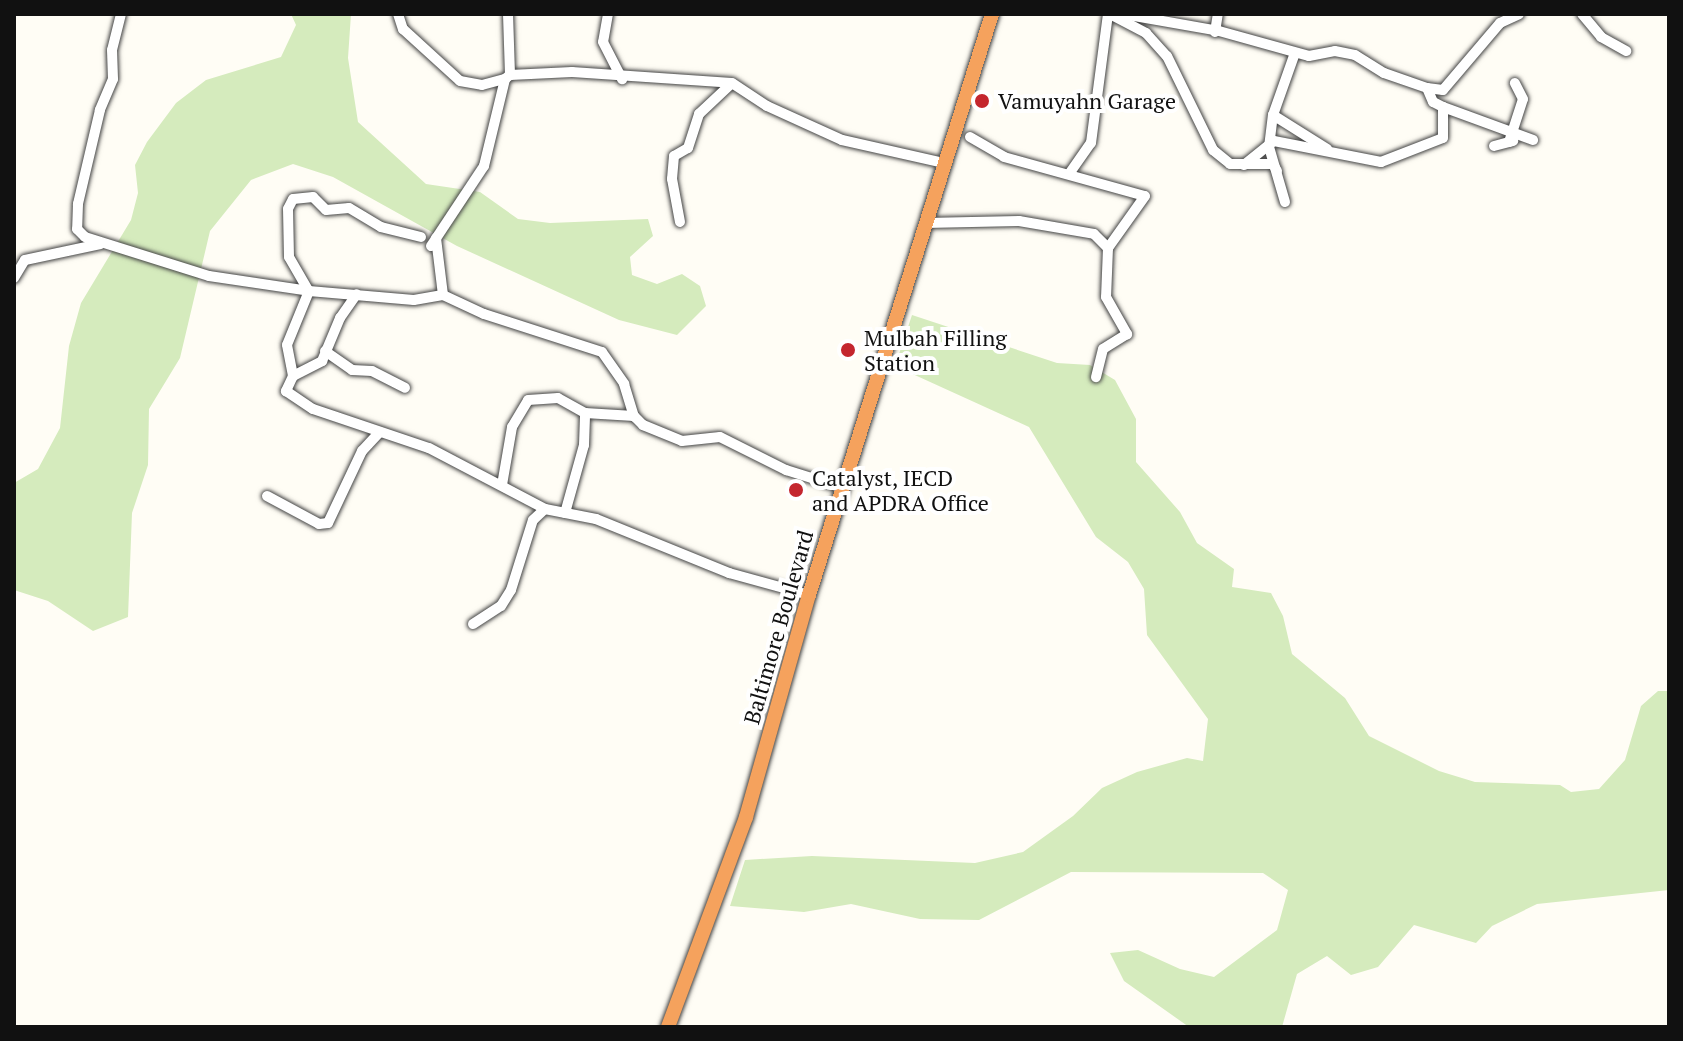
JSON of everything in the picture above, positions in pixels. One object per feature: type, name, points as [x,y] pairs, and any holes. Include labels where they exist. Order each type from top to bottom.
[{"type":"highway","name":"Baltimore Boulevard","points":[[668,1027],[690,978],[746,817],[809,595],[992,14]]},
{"type":"street","points":[[121,14],[112,50],[113,79],[100,110],[78,204],[77,229],[102,244],[209,276],[309,291],[414,300],[443,295],[484,314],[602,352],[624,384],[634,416]]},
{"type":"street","points":[[398,14],[403,29],[460,81],[482,85],[507,77],[572,72],[622,79],[732,83],[767,106],[842,140],[944,163]]},
{"type":"street","points":[[443,295],[433,242],[484,166],[507,77],[508,14]]},
{"type":"street","points":[[608,14],[603,42],[622,79]]},
{"type":"street","points":[[1069,174],[1091,143],[1109,14],[1146,33],[1167,56],[1213,150],[1230,164],[1273,164],[1277,171]]},
{"type":"street","points":[[1123,14],[1215,32],[1295,53],[1355,55],[1384,73],[1427,88],[1443,90],[1500,23],[1519,14]]},
{"type":"street","points":[[1215,32],[1218,14]]},
{"type":"street","points":[[1582,14],[1601,37],[1626,51]]},
{"type":"street","points":[[1285,202],[1269,147],[1273,115],[1295,53]]},
{"type":"street","points":[[680,222],[672,179],[674,156],[688,148],[699,114],[732,83]]},
{"type":"street","points":[[1509,142],[1523,99],[1515,83]]},
{"type":"street","points":[[1427,88],[1433,102],[1443,107],[1529,138],[1494,146]]},
{"type":"street","points":[[1244,165],[1274,141],[1381,162],[1443,138],[1443,107]]},
{"type":"street","points":[[1273,115],[1327,149]]},
{"type":"street","points":[[970,137],[1004,157],[1145,196],[1108,248],[1106,297],[1127,334],[1103,349],[1096,377]]},
{"type":"street","points":[[309,291],[289,257],[293,199],[313,197],[326,210],[349,208],[381,227],[421,237]]},
{"type":"street","points":[[925,223],[1019,221],[1094,234],[1108,248]]},
{"type":"street","points":[[14,278],[25,260],[102,244]]},
{"type":"street","points":[[309,291],[287,345],[293,376],[286,391],[313,409],[429,448],[545,509],[656,539],[729,573],[809,595]]},
{"type":"street","points":[[293,376],[314,369],[357,294]]},
{"type":"street","points":[[325,351],[352,370],[372,371],[405,388]]},
{"type":"street","points":[[502,485],[512,427],[528,400],[558,398],[585,413],[634,416],[682,441],[720,437],[786,470],[843,488]]},
{"type":"street","points":[[565,513],[584,445],[585,413]]},
{"type":"street","points":[[267,496],[319,524],[328,523],[362,451],[380,432]]},
{"type":"street","points":[[473,624],[501,606],[511,590],[533,520],[545,509]]},
{"type":"green space","points":[[291,14],[351,14],[348,58],[358,122],[426,184],[480,192],[518,219],[550,223],[648,219],[653,236],[630,257],[632,275],[657,284],[682,274],[700,286],[706,306],[677,335],[619,320],[457,246],[333,177],[293,164],[251,180],[210,231],[180,358],[149,409],[148,465],[132,513],[128,617],[93,631],[48,601],[14,590],[14,483],[38,469],[60,428],[69,346],[81,303],[131,220],[138,193],[135,165],[147,142],[176,103],[206,80],[281,57],[296,25]]},
{"type":"green space","points":[[912,315],[1057,363],[1090,365],[1115,380],[1136,419],[1136,462],[1180,512],[1197,543],[1234,569],[1232,587],[1271,593],[1283,616],[1292,654],[1345,698],[1369,736],[1439,771],[1475,782],[1560,785],[1571,792],[1599,789],[1625,760],[1641,706],[1658,691],[1669,691],[1669,890],[1537,904],[1492,926],[1476,943],[1414,925],[1378,967],[1351,975],[1327,956],[1297,974],[1282,1027],[1189,1027],[1124,981],[1110,953],[1138,950],[1180,969],[1214,977],[1277,930],[1288,890],[1263,873],[1071,872],[979,920],[920,919],[851,904],[804,912],[730,906],[745,860],[812,856],[975,863],[1023,852],[1073,816],[1102,788],[1137,772],[1187,758],[1203,761],[1208,719],[1147,635],[1144,589],[1128,562],[1096,537],[1029,427],[895,366]]},
{"type":"place","name":"Vamuyahn Garage","points":[[982,101]]},
{"type":"place","name":"Mulbah Filling Station","points":[[848,350]]},
{"type":"place","name":"Catalyst, IECD and APDRA Office","points":[[796,490]]}]
